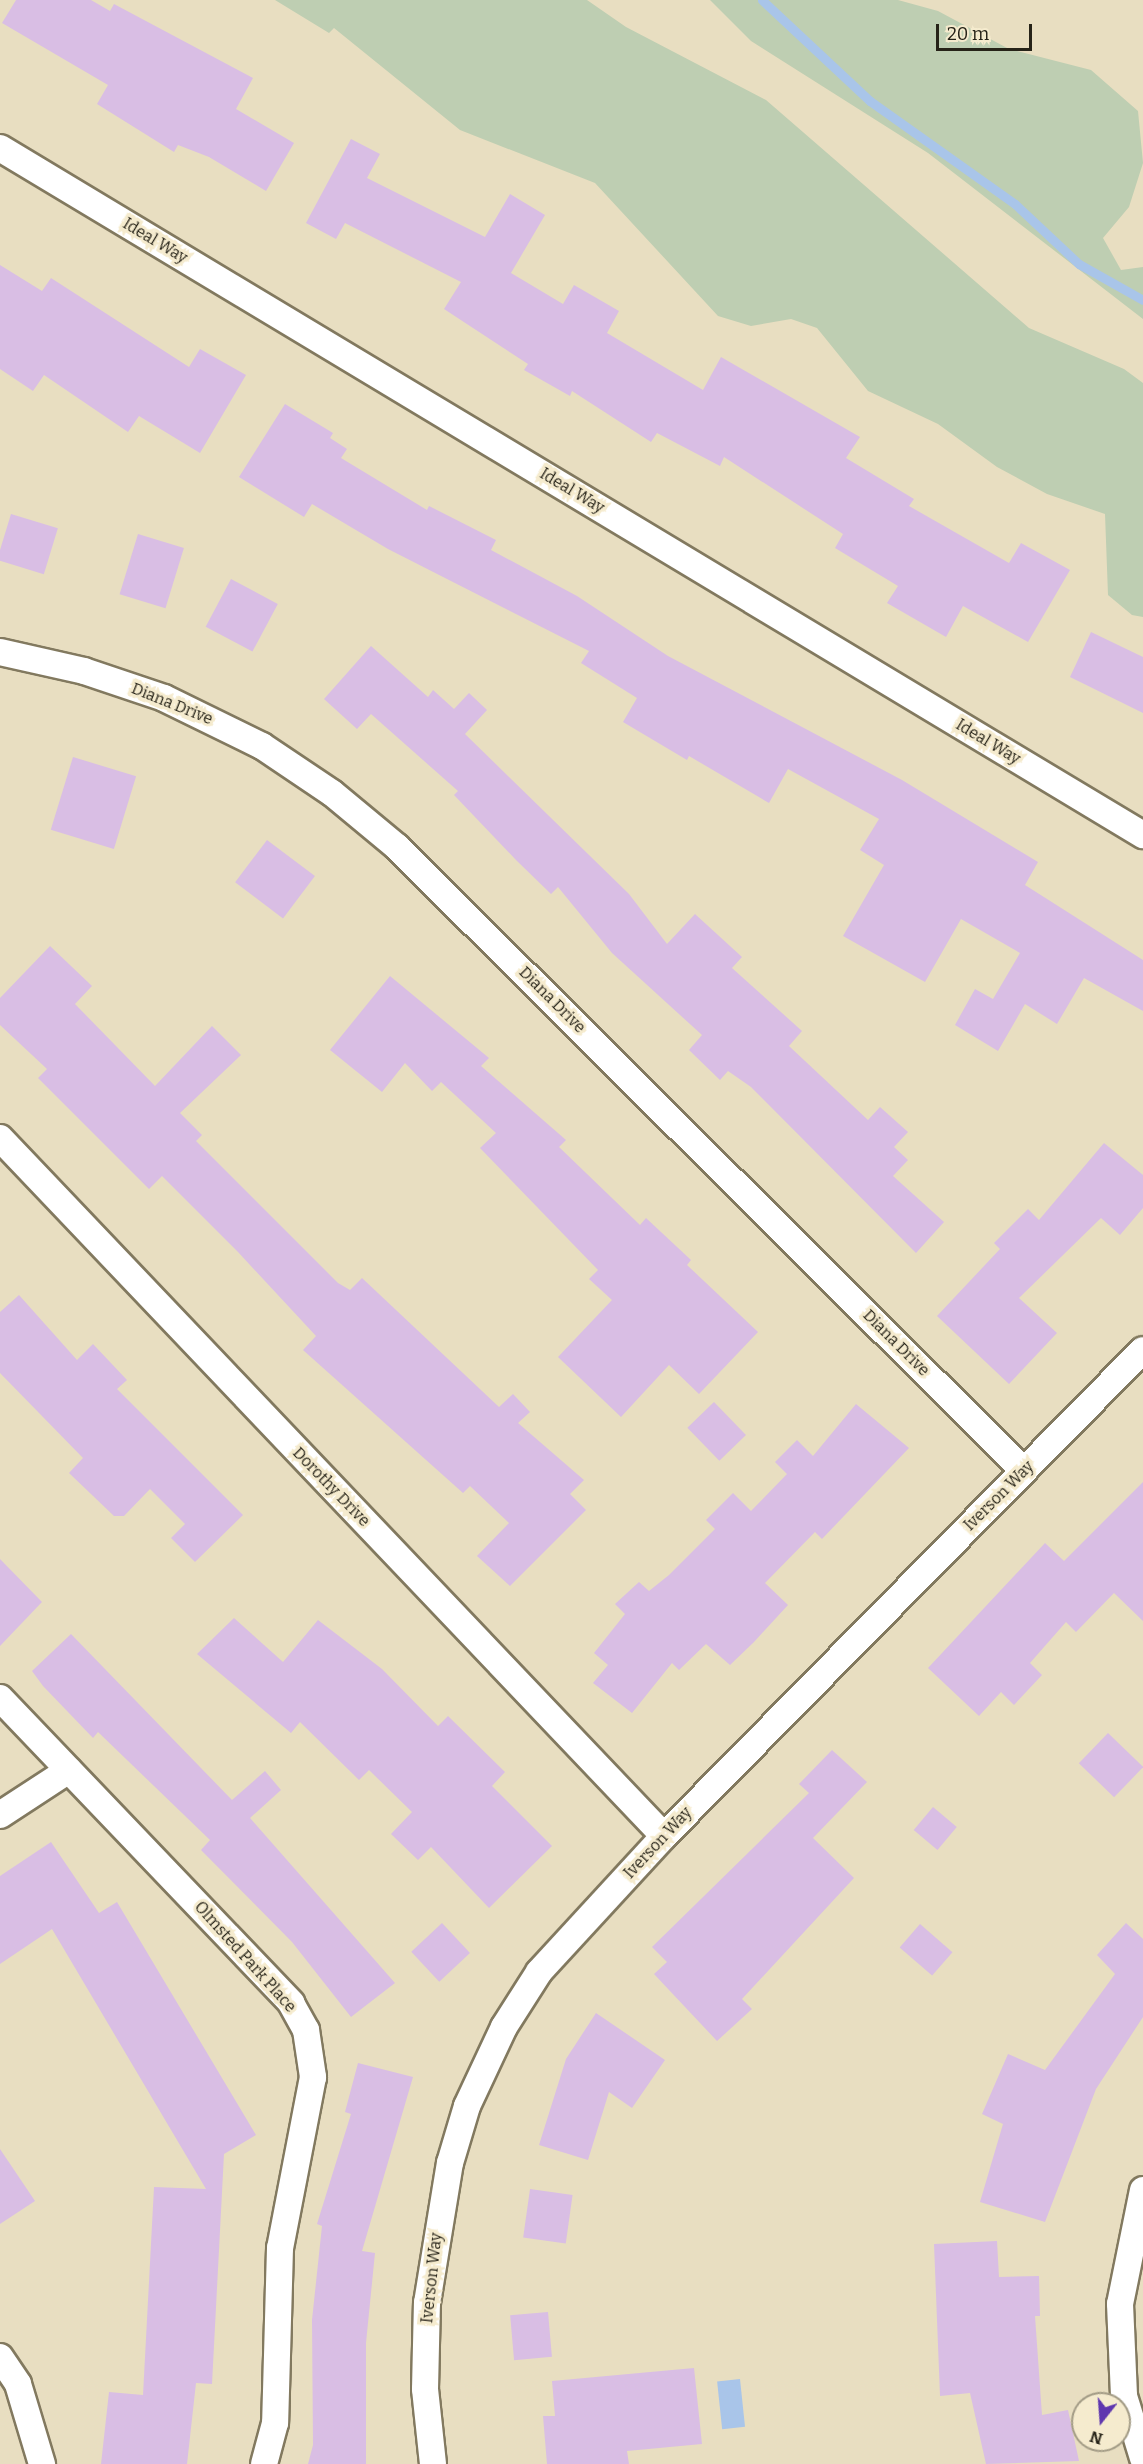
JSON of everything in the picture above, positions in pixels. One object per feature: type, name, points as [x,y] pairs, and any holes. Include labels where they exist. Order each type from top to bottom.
[{"type":"street","name":"Ideal Way","points":[[0,148],[1143,835]]},
{"type":"street","name":"Diana Drive","points":[[0,652],[84,671],[165,698],[262,746],[332,793],[397,847],[1024,1471]]},
{"type":"street","name":"Dorothy Drive","points":[[0,1138],[664,1836]]},
{"type":"street","name":"Iverson Way","points":[[433,2464],[425,2389],[427,2303],[450,2163],[468,2106],[504,2027],[539,1972],[664,1836],[1143,1350]]},
{"type":"street","name":"Olmsted Park Place","points":[[0,1698],[291,2003],[306,2030],[313,2077],[280,2248],[275,2423],[264,2464]]},
{"type":"street","points":[[0,1815],[69,1770]]},
{"type":"street","points":[[1143,2190],[1120,2304],[1124,2396],[1143,2456]]},
{"type":"street","points":[[0,2357],[27,2406],[42,2464]]},
{"type":"green space","points":[[275,0],[587,0],[626,27],[766,100],[1029,328],[1124,369],[1143,383],[1143,617],[1132,615],[1108,595],[1105,514],[1047,494],[997,467],[938,424],[868,391],[817,328],[791,319],[751,326],[718,316],[595,183],[460,130],[334,28],[329,33]]},
{"type":"green space","points":[[710,0],[898,0],[938,11],[1009,49],[1091,70],[1138,111],[1143,163],[1129,207],[1103,238],[1121,270],[1143,267],[1143,319],[928,153],[751,41]]},
{"type":"water","points":[[740,2379],[745,2427],[722,2429],[717,2381]]},
{"type":"building","points":[[16,0],[91,0],[110,11],[114,4],[253,78],[236,109],[294,143],[266,191],[209,157],[178,145],[174,152],[97,104],[108,85],[2,23]]},
{"type":"building","points":[[351,139],[380,154],[367,178],[485,237],[510,194],[545,215],[511,273],[563,304],[574,285],[619,311],[607,333],[703,390],[721,357],[860,437],[846,458],[914,499],[909,506],[1009,563],[1021,543],[1070,570],[1028,642],[963,606],[946,637],[887,603],[898,586],[835,548],[843,534],[724,457],[720,466],[657,433],[651,442],[572,391],[570,396],[524,370],[528,364],[444,309],[461,282],[345,223],[336,239],[306,223]]},
{"type":"building","points":[[0,265],[42,291],[51,278],[189,367],[200,349],[246,375],[200,453],[139,416],[128,432],[44,375],[33,391],[0,369]]},
{"type":"building","points":[[285,404],[333,433],[330,438],[347,449],[341,458],[427,510],[429,506],[496,540],[491,550],[577,596],[668,656],[902,780],[1038,862],[1025,885],[1143,960],[1143,1011],[1084,978],[1057,1024],[1025,1004],[998,1051],[955,1025],[975,989],[993,999],[1020,953],[961,919],[925,982],[843,936],[884,865],[860,850],[879,819],[788,769],[769,803],[689,756],[687,760],[623,722],[637,698],[581,663],[589,651],[388,549],[312,504],[304,517],[239,477]]},
{"type":"building","points":[[11,514],[58,528],[44,574],[0,561],[0,550]]},
{"type":"building","points":[[138,534],[184,548],[165,608],[120,594]]},
{"type":"building","points":[[231,579],[278,604],[252,652],[206,627]]},
{"type":"building","points":[[1091,632],[1143,657],[1143,713],[1070,677]]},
{"type":"building","points":[[371,646],[428,697],[433,690],[454,709],[469,693],[487,710],[465,734],[629,894],[667,944],[695,914],[742,957],[732,968],[802,1031],[789,1046],[868,1120],[880,1107],[908,1132],[894,1147],[908,1160],[893,1176],[944,1222],[916,1253],[751,1087],[728,1071],[720,1080],[689,1050],[702,1035],[612,953],[558,887],[551,894],[516,860],[454,795],[458,791],[371,714],[357,729],[324,699]]},
{"type":"building","points":[[73,757],[136,776],[114,849],[51,830]]},
{"type":"building","points":[[267,840],[315,876],[283,918],[235,882]]},
{"type":"building","points":[[50,946],[92,986],[75,1004],[155,1086],[212,1026],[241,1055],[180,1113],[202,1135],[196,1141],[338,1283],[350,1290],[362,1278],[499,1407],[513,1394],[530,1412],[518,1423],[584,1480],[570,1494],[586,1510],[510,1586],[477,1556],[509,1523],[470,1486],[463,1493],[303,1350],[316,1336],[238,1252],[162,1176],[149,1189],[38,1078],[47,1069],[0,1025],[0,998]]},
{"type":"building","points":[[390,976],[489,1058],[481,1066],[566,1140],[559,1147],[640,1225],[646,1218],[691,1260],[687,1265],[758,1332],[699,1394],[669,1365],[621,1417],[558,1357],[612,1300],[589,1279],[598,1270],[480,1148],[496,1133],[441,1082],[432,1091],[405,1063],[382,1092],[330,1050]]},
{"type":"building","points":[[1104,1143],[1143,1175],[1143,1208],[1120,1235],[1101,1218],[1019,1298],[1057,1333],[1009,1384],[937,1316],[1000,1249],[994,1243],[1028,1209],[1039,1220]]},
{"type":"building","points":[[19,1295],[77,1360],[93,1344],[127,1380],[117,1389],[243,1515],[195,1562],[171,1538],[185,1524],[150,1489],[124,1516],[114,1516],[69,1473],[83,1458],[0,1373],[0,1312]]},
{"type":"building","points":[[714,1402],[746,1435],[719,1461],[687,1428]]},
{"type":"building","points":[[856,1404],[909,1448],[822,1539],[815,1532],[765,1583],[788,1605],[754,1642],[730,1665],[706,1644],[679,1670],[672,1663],[632,1713],[593,1683],[608,1665],[594,1653],[625,1614],[615,1604],[639,1582],[649,1591],[669,1575],[715,1529],[706,1520],[733,1493],[751,1511],[787,1474],[775,1462],[797,1440],[813,1456]]},
{"type":"building","points":[[1143,1482],[1143,1621],[1114,1593],[1076,1632],[1066,1622],[1030,1663],[1042,1675],[1014,1705],[1001,1692],[979,1716],[928,1668],[1045,1543],[1064,1561]]},
{"type":"building","points":[[0,1559],[42,1602],[0,1646]]},
{"type":"building","points":[[234,1618],[283,1662],[318,1620],[382,1669],[438,1726],[448,1716],[505,1772],[492,1786],[552,1846],[489,1908],[431,1847],[418,1860],[391,1834],[412,1812],[369,1770],[359,1780],[300,1722],[291,1733],[197,1654]]},
{"type":"building","points":[[71,1634],[232,1800],[265,1771],[281,1790],[250,1818],[395,1983],[351,2017],[292,1942],[201,1850],[210,1840],[98,1732],[93,1738],[43,1686],[32,1671]]},
{"type":"building","points":[[1108,1733],[1143,1767],[1114,1797],[1079,1763]]},
{"type":"building","points":[[832,1750],[867,1782],[813,1838],[854,1878],[742,1999],[752,2009],[717,2041],[654,1974],[667,1962],[652,1947],[809,1793],[799,1784]]},
{"type":"building","points":[[933,1807],[957,1827],[937,1850],[914,1830]]},
{"type":"building","points":[[51,1842],[99,1913],[117,1902],[256,2135],[224,2154],[212,2384],[196,2383],[187,2464],[101,2464],[109,2392],[143,2395],[154,2187],[206,2189],[52,1929],[0,1964],[0,1876]]},
{"type":"building","points":[[442,1923],[470,1953],[439,1982],[411,1952]]},
{"type":"building","points":[[1126,1923],[1143,1939],[1143,2017],[1096,2089],[1045,2222],[980,2202],[1003,2124],[982,2114],[1008,2054],[1045,2070],[1115,1974],[1097,1955]]},
{"type":"building","points":[[920,1924],[952,1952],[932,1976],[900,1947]]},
{"type":"building","points":[[596,2013],[665,2060],[632,2108],[609,2092],[588,2160],[539,2145],[566,2059]]},
{"type":"building","points":[[358,2063],[413,2077],[362,2251],[375,2253],[366,2343],[366,2464],[308,2464],[313,2445],[312,2320],[322,2226],[317,2224],[351,2114],[345,2112]]},
{"type":"building","points":[[0,2149],[35,2201],[0,2224]]},
{"type":"building","points":[[530,2189],[573,2195],[566,2244],[523,2238]]},
{"type":"building","points":[[997,2241],[999,2277],[1039,2276],[1040,2316],[1035,2316],[1042,2415],[1068,2410],[1071,2424],[1071,2452],[1077,2452],[1079,2461],[986,2464],[970,2393],[940,2396],[934,2244]]},
{"type":"building","points":[[548,2312],[552,2357],[514,2360],[510,2315]]},
{"type":"building","points":[[694,2368],[702,2444],[627,2451],[629,2464],[547,2464],[543,2416],[555,2416],[552,2381]]},
{"type":"waterway","points":[[762,0],[870,101],[1015,204],[1079,264],[1143,300]]}]
